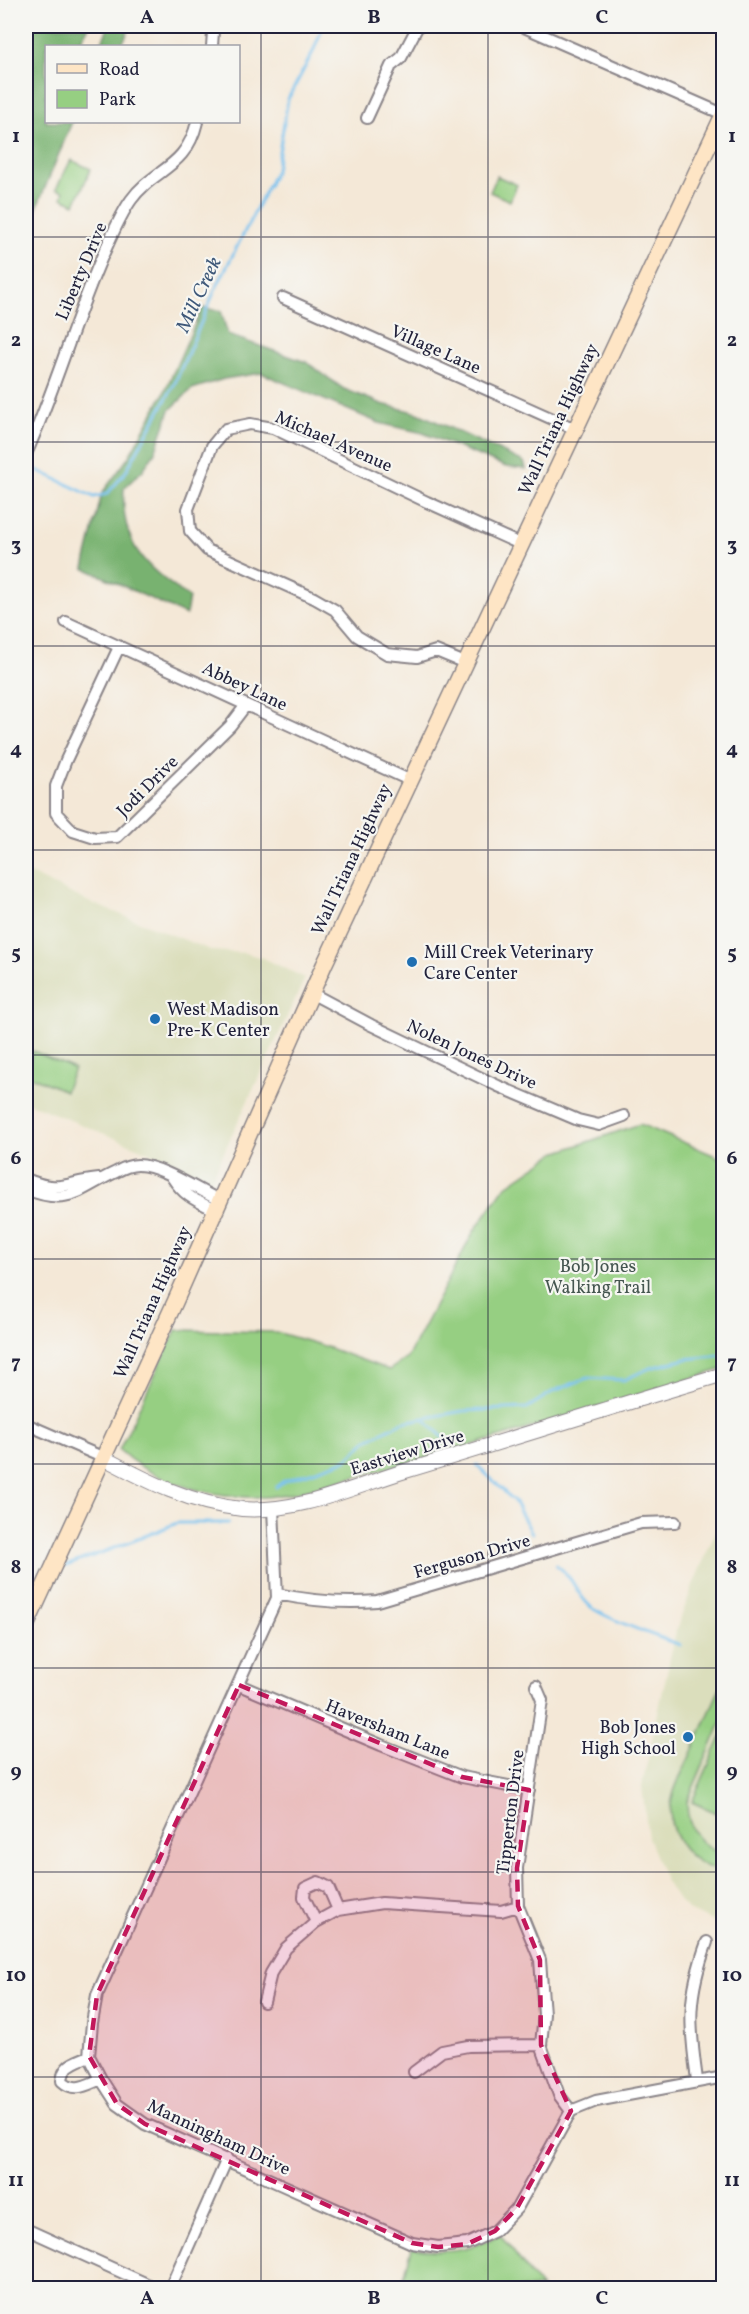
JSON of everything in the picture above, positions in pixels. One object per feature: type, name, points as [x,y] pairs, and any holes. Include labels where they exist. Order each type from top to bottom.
[{"type":"main road","name":"Wall Triana Highway","points":[[26,1626],[175,1302],[311,993],[409,780],[723,114]]},
{"type":"street","points":[[367,118],[391,66],[401,58],[417,26]]},
{"type":"street","points":[[524,27],[723,114]]},
{"type":"street","points":[[212,45],[215,29]]},
{"type":"street","name":"Liberty Drive","points":[[26,454],[92,281],[113,233],[129,202],[141,187],[174,164],[180,157],[190,142],[197,123]]},
{"type":"street","name":"Village Lane","points":[[284,298],[575,429]]},
{"type":"street","name":"Michael Avenue","points":[[465,663],[436,651],[417,657],[387,654],[357,636],[335,610],[314,598],[207,550],[190,531],[188,509],[212,446],[226,429],[250,423],[273,428],[520,544]]},
{"type":"street","name":"Abbey Lane","points":[[66,622],[409,780]]},
{"type":"street","name":"Jodi Drive","points":[[119,647],[56,786],[56,813],[73,831],[95,838],[117,837],[230,726],[246,705]]},
{"type":"street","name":"Nolen Jones Drive","points":[[311,993],[371,1025],[498,1086],[578,1120],[599,1125],[624,1116]]},
{"type":"street","points":[[26,1179],[50,1187],[63,1187],[102,1179],[135,1165],[151,1167],[172,1177],[180,1190],[189,1197],[217,1205]]},
{"type":"street","points":[[26,1189],[47,1197],[74,1194],[86,1190],[102,1179]]},
{"type":"street","name":"Eastview Drive","points":[[102,1457],[152,1484],[193,1500],[243,1509],[298,1505],[600,1410],[723,1374]]},
{"type":"street","points":[[26,1424],[102,1457]]},
{"type":"street","points":[[100,2079],[77,2088],[68,2086],[62,2081],[63,2072],[69,2065],[89,2056],[97,1995],[267,1622],[277,1594],[273,1508]]},
{"type":"street","name":"Ferguson Drive","points":[[277,1594],[314,1601],[351,1604],[377,1601],[641,1523],[675,1522]]},
{"type":"street","name":"Haversham Lane","points":[[239,1684],[462,1777],[529,1790]]},
{"type":"street","name":"Tipperton Drive","points":[[536,1686],[542,1700],[517,1868],[518,1906],[540,1960],[544,1984],[541,2045],[559,2095],[571,2111]]},
{"type":"street","points":[[316,1922],[304,1897],[305,1888],[311,1884],[318,1882],[328,1887],[338,1910]]},
{"type":"street","points":[[264,2002],[271,1973],[286,1948],[316,1922],[338,1910],[382,1903],[501,1911],[518,1906]]},
{"type":"street","points":[[697,2080],[690,2017],[692,1990],[707,1942]]},
{"type":"street","points":[[414,2072],[442,2051],[468,2046],[541,2045]]},
{"type":"street","name":"Manningham Drive","points":[[89,2056],[100,2079],[117,2104],[145,2124],[412,2243],[438,2247],[467,2244],[495,2231],[517,2208],[571,2111]]},
{"type":"street","points":[[571,2111],[596,2101],[697,2080],[723,2077]]},
{"type":"street","points":[[171,2289],[226,2159]]},
{"type":"street","points":[[26,2229],[156,2289]]},
{"type":"highlighted area","points":[[239,1685],[462,1777],[529,1790],[517,1868],[518,1906],[540,1960],[541,2045],[571,2111],[517,2208],[495,2231],[467,2244],[438,2247],[412,2243],[145,2124],[117,2104],[89,2056],[97,1995]]},
{"type":"shaded area","name":"West Madison Pre-K Center","points":[[26,872],[89,902],[213,951],[245,953],[263,958],[305,978],[209,1184],[177,1170],[149,1152],[26,1102]]},
{"type":"shaded area","name":"Bob Jones High School","points":[[723,1515],[723,1926],[688,1910],[665,1880],[648,1838],[642,1786],[676,1631]]},
{"type":"green space","points":[[26,26],[89,26],[79,45],[45,45],[45,123],[72,123],[26,234]]},
{"type":"green space","points":[[109,26],[131,26],[122,45],[100,45]]},
{"type":"green space","points":[[71,160],[91,169],[75,204],[62,198],[64,192],[56,189]]},
{"type":"green space","points":[[497,176],[517,185],[510,201],[490,192]]},
{"type":"green space","points":[[202,308],[221,311],[228,335],[306,362],[344,389],[382,404],[418,413],[524,462],[526,469],[506,467],[423,433],[379,423],[261,373],[224,379],[192,389],[170,410],[155,452],[143,470],[124,488],[126,525],[131,539],[138,553],[148,565],[189,597],[186,615],[84,568],[102,493],[128,458],[164,393]]},
{"type":"green space","points":[[33,1051],[74,1069],[65,1091],[26,1074]]},
{"type":"green space","name":"Bob Jones Walking Trail","points":[[640,1124],[723,1159],[723,1369],[452,1451],[288,1494],[245,1497],[194,1489],[162,1478],[132,1461],[119,1450],[176,1330],[276,1332],[321,1345],[389,1370],[407,1358],[474,1231],[505,1187],[555,1153]]},
{"type":"green space","points":[[723,1681],[723,1718],[687,1802],[689,1820],[696,1835],[714,1851],[723,1854],[723,1871],[702,1864],[684,1848],[673,1828],[671,1805],[676,1787]]},
{"type":"green space","points":[[723,1733],[723,1816],[692,1802]]},
{"type":"green space","points":[[500,2234],[541,2288],[401,2288],[412,2248],[436,2251],[458,2249],[479,2244]]},
{"type":"waterway","name":"Mill Creek","points":[[35,469],[94,497],[107,494],[125,473],[175,383],[216,288],[276,170],[288,99],[313,52],[323,26]]},
{"type":"waterway","points":[[276,1487],[284,1481],[346,1460],[367,1440],[403,1422],[463,1411],[527,1408],[554,1391],[587,1378],[624,1380],[650,1368],[686,1359],[724,1355]]},
{"type":"waterway","points":[[423,1418],[448,1442]]},
{"type":"waterway","points":[[477,1465],[514,1501],[532,1533]]},
{"type":"waterway","points":[[63,1567],[177,1523],[229,1523]]},
{"type":"waterway","points":[[556,1565],[567,1575],[585,1601],[598,1612],[680,1645]]},
{"type":"place","name":"Mill Creek Veterinary Care Center","points":[[412,962]]},
{"type":"place","name":"West Madison Pre-K Center","points":[[155,1019]]},
{"type":"place","name":"Bob Jones High School","points":[[688,1737]]}]
